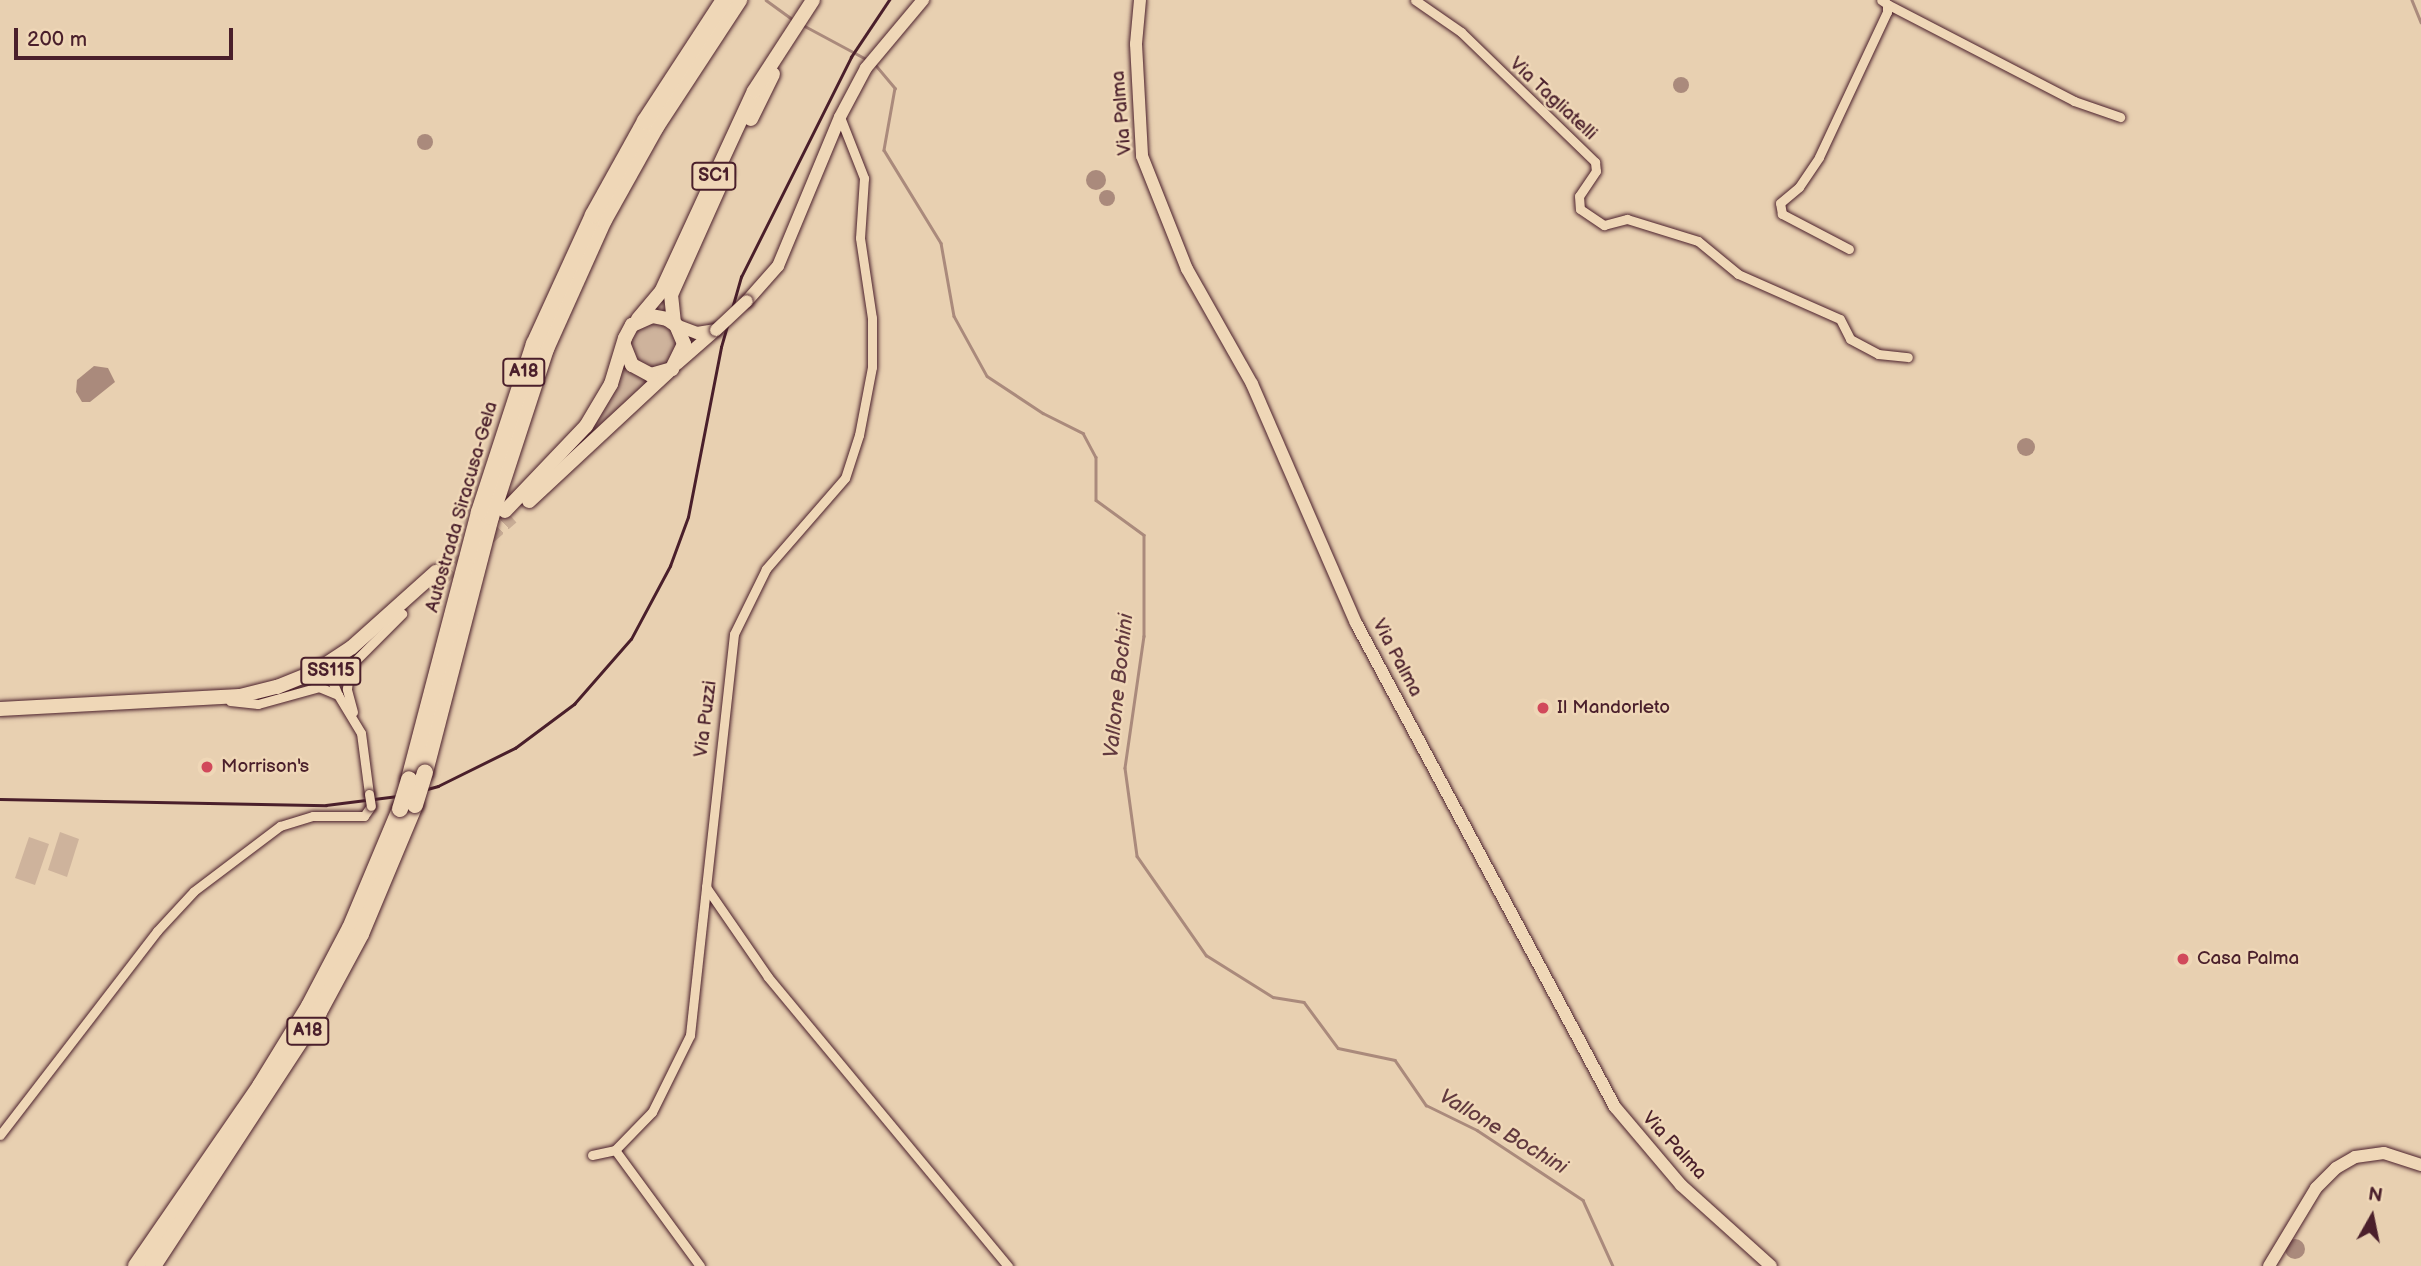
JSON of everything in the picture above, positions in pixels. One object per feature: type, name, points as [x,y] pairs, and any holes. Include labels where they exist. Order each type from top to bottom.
[{"type":"highway","name":"Autostrada Siracusa-Gela","points":[[407,807],[409,779],[479,512],[534,344],[593,215],[645,121],[724,0]]},
{"type":"highway","name":"Autostrada Siracusa-Gela","points":[[407,807],[425,772],[491,517],[546,349],[617,197],[687,76],[739,0]]},
{"type":"highway","name":"A18","points":[[153,1266],[165,1236],[309,1006],[350,928],[407,807]]},
{"type":"highway","name":"A18","points":[[136,1266],[165,1236]]},
{"type":"main road","points":[[792,32],[813,0]]},
{"type":"main road","name":"SC1","points":[[637,320],[662,290],[754,91],[792,32]]},
{"type":"main road","name":"SC1","points":[[675,324],[671,295],[792,32]]},
{"type":"main road","points":[[660,316],[675,324],[684,344],[675,366],[508,514],[586,426],[611,384],[624,345],[637,320],[660,316]]},
{"type":"main road","points":[[624,345],[632,365],[644,373],[659,375],[675,366]]},
{"type":"main road","name":"SS115","points":[[0,709],[193,698],[240,696],[277,687],[335,659],[439,576],[402,614],[330,671],[276,696],[226,701],[193,698]]},
{"type":"street","points":[[675,366],[747,301],[778,266],[840,117],[866,68],[923,0]]},
{"type":"street","name":"Via Palma","points":[[1140,0],[1136,44],[1142,156],[1187,269],[1252,384],[1356,623],[1620,1115],[1681,1185],[1771,1266]]},
{"type":"street","name":"Via Tagliatelli","points":[[1415,0],[1461,32],[1595,162],[1596,171],[1577,200],[1580,209],[1600,224],[1627,219],[1698,241],[1738,274],[1840,319],[1850,339],[1878,354],[1908,357]]},
{"type":"street","points":[[1850,249],[1782,214],[1780,203],[1799,187],[1819,157],[1884,2],[2074,101],[2120,117]]},
{"type":"street","name":"Via Puzzi","points":[[615,1150],[652,1112],[690,1035],[734,634],[766,569],[845,478],[859,435],[872,367],[872,318],[860,239],[864,178],[840,117]]},
{"type":"street","points":[[675,324],[697,333],[716,330]]},
{"type":"street","points":[[343,692],[350,666],[402,614]]},
{"type":"street","points":[[277,687],[330,671],[383,621]]},
{"type":"street","points":[[0,1135],[157,931],[194,891],[280,826],[313,816],[364,816],[371,806],[362,733],[330,671]]},
{"type":"street","points":[[226,701],[258,704],[319,687],[343,692]]},
{"type":"street","points":[[706,887],[768,977],[889,1128],[1008,1266]]},
{"type":"street","points":[[592,1155],[615,1150],[699,1266]]},
{"type":"street","points":[[2269,1266],[2316,1188],[2342,1164],[2360,1155],[2384,1153],[2421,1165]]},
{"type":"shaded area","points":[[1681,77],[1687,79],[1687,91],[1681,93],[1675,91],[1673,85],[1675,79]]},
{"type":"shaded area","points":[[425,134],[433,142],[425,150],[417,142]]},
{"type":"shaded area","points":[[1096,170],[1103,173],[1106,180],[1103,187],[1096,190],[1089,187],[1086,180],[1089,173]]},
{"type":"shaded area","points":[[1107,190],[1113,192],[1113,204],[1107,206],[1101,204],[1099,198],[1101,192]]},
{"type":"shaded area","points":[[654,321],[671,328],[678,345],[671,362],[654,369],[637,362],[630,345],[637,328]]},
{"type":"shaded area","points":[[624,364],[652,379],[593,431],[592,427]]},
{"type":"shaded area","points":[[94,366],[108,368],[115,382],[90,402],[82,402],[76,392],[77,380]]},
{"type":"shaded area","points":[[2022,438],[2030,438],[2035,447],[2033,454],[2022,456],[2017,451],[2017,443]]},
{"type":"shaded area","points":[[60,832],[79,839],[67,877],[48,870]]},
{"type":"shaded area","points":[[29,837],[49,844],[35,885],[15,878]]},
{"type":"shaded area","points":[[2295,1239],[2302,1242],[2305,1249],[2302,1256],[2295,1259],[2288,1256],[2285,1249],[2288,1242]]},
{"type":"waterway","name":"Vallone Bochini","points":[[766,0],[794,20]]},
{"type":"waterway","points":[[2412,0],[2421,22]]},
{"type":"waterway","name":"Vallone Bochini","points":[[803,25],[868,60]]},
{"type":"waterway","name":"Vallone Bochini","points":[[874,63],[895,88],[884,150],[941,243],[954,316],[987,376],[1043,413],[1083,433],[1096,457],[1096,500],[1144,535],[1144,636],[1125,768],[1137,856],[1206,955],[1273,997],[1304,1002],[1338,1048],[1395,1060],[1426,1105],[1477,1130],[1583,1200],[1613,1266]]},
{"type":"tunnel","points":[[441,579],[512,517]]},
{"type":"railway","points":[[0,799],[326,805],[405,795],[438,786],[515,748],[574,704],[631,639],[670,566],[688,517],[721,347],[741,277],[851,57],[889,0]]},
{"type":"place","name":"Il Mandorleto","points":[[1543,708]]},
{"type":"place","name":"Morrison's","points":[[207,767]]},
{"type":"place","name":"Casa Palma","points":[[2183,959]]}]
